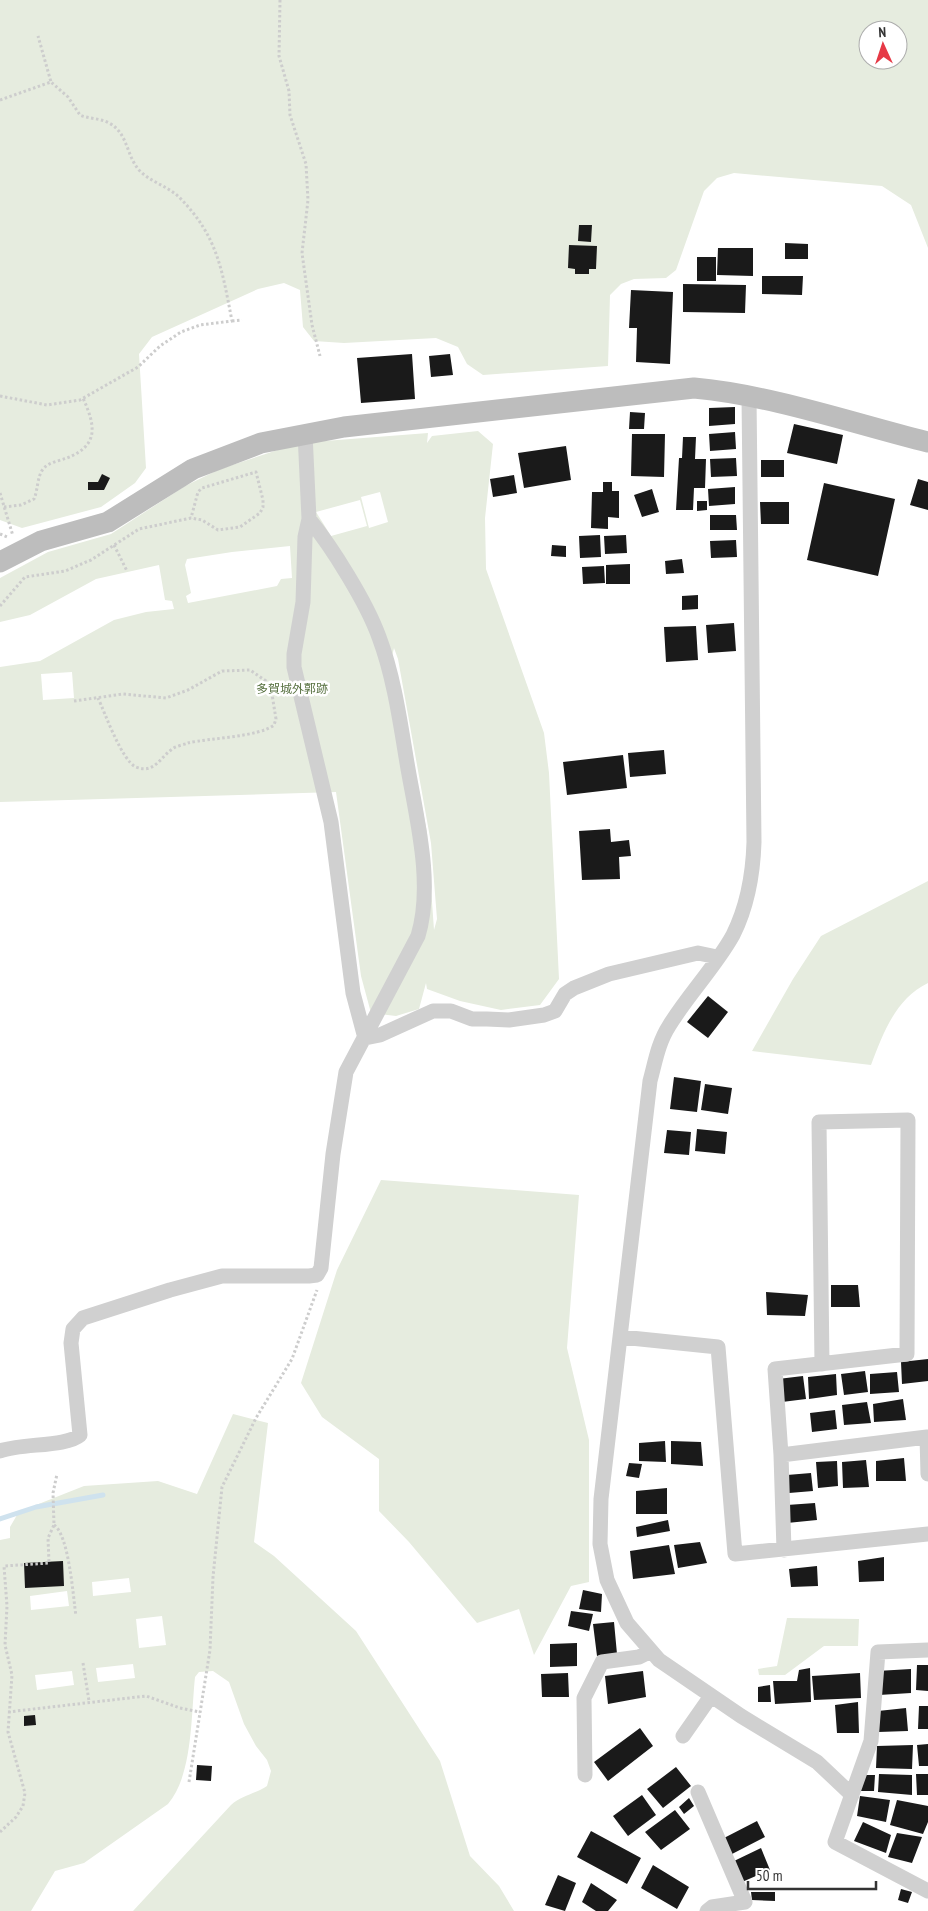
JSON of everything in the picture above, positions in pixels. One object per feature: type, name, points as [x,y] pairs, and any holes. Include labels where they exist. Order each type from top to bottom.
[{"type":"street","points":[[0,562],[41,541],[108,522],[193,469],[216,459],[261,443],[304,433],[667,390],[701,388],[750,397],[928,442]]},
{"type":"street","points":[[750,397],[753,871],[748,898],[732,935],[668,1027],[659,1046],[650,1081],[621,1338],[605,1455],[600,1544],[607,1580],[627,1623],[659,1660],[711,1696],[818,1762],[852,1795]]},
{"type":"street","points":[[304,433],[309,519],[305,537],[303,602],[294,654],[294,667],[331,822],[353,993],[365,1038]]},
{"type":"street","points":[[0,1451],[12,1446],[70,1440],[80,1435],[71,1343],[73,1329],[83,1318],[170,1290],[222,1276],[317,1275],[321,1268],[342,1086],[350,1064],[418,936],[423,918],[424,895],[419,833],[402,735],[379,636],[368,613],[321,533],[309,519]]},
{"type":"street","points":[[365,1038],[380,1035],[433,1011],[451,1011],[480,1019],[509,1020],[544,1015],[555,1011],[565,994],[574,988],[609,974],[698,953],[717,957]]},
{"type":"street","points":[[784,1550],[782,1455],[774,1369],[822,1364],[907,1354],[908,1120],[819,1122],[822,1364]]},
{"type":"street","points":[[621,1338],[718,1347],[735,1554],[928,1534]]},
{"type":"street","points":[[782,1455],[927,1437],[928,1474]]},
{"type":"street","points":[[928,1650],[878,1652],[871,1741],[835,1842],[928,1891]]},
{"type":"street","points":[[586,1776],[584,1698],[602,1662],[639,1657],[651,1651]]},
{"type":"street","points":[[684,1736],[711,1696]]},
{"type":"street","points":[[698,1792],[746,1902],[712,1907],[707,1911]]},
{"type":"path","points":[[280,0],[278,56],[289,91],[290,115],[306,164],[308,200],[302,253],[312,325],[320,356]]},
{"type":"path","points":[[38,36],[52,82],[68,97],[80,115],[108,122],[117,128],[138,169],[179,196],[210,236],[216,248],[232,321]]},
{"type":"path","points":[[0,100],[52,82]]},
{"type":"path","points":[[0,396],[47,405],[68,404],[83,398],[138,367],[160,346],[181,332],[200,325],[242,320]]},
{"type":"path","points":[[4,507],[21,505],[34,499],[40,472],[45,467],[79,452],[88,443],[93,436],[93,425],[83,398]]},
{"type":"path","points":[[0,606],[25,577],[65,571],[91,560],[134,531],[191,518],[202,520],[218,530],[240,527],[250,522],[260,513],[263,507],[256,472],[202,488],[198,492],[191,518]]},
{"type":"path","points":[[0,493],[14,540]]},
{"type":"path","points":[[114,545],[127,571]]},
{"type":"path","points":[[74,701],[98,698],[130,694],[166,698],[188,690],[222,670],[250,670],[266,681],[271,688],[276,720],[274,725],[263,731],[195,742],[173,748],[153,767],[143,768],[136,767],[127,759],[98,698]]},
{"type":"path","points":[[189,1782],[210,1650],[213,1578],[222,1487],[256,1418],[292,1359],[314,1303],[318,1284],[317,1275]]},
{"type":"path","points":[[0,1832],[16,1817],[23,1806],[26,1793],[8,1732],[12,1676],[5,1645],[7,1606],[4,1566],[49,1563],[48,1538],[54,1525],[53,1504],[57,1474]]},
{"type":"path","points":[[54,1525],[58,1528],[64,1542],[76,1616]]},
{"type":"path","points":[[83,1663],[89,1701]]},
{"type":"path","points":[[8,1712],[89,1701],[146,1696],[180,1708],[200,1712]]},
{"type":"green space","points":[[0,0],[928,0],[928,248],[911,205],[882,186],[734,173],[717,178],[704,191],[676,270],[666,278],[634,279],[621,284],[610,295],[608,366],[483,375],[467,364],[458,347],[436,338],[344,343],[314,341],[303,327],[300,290],[284,283],[258,289],[152,337],[139,354],[146,468],[135,483],[101,507],[22,528],[0,520]]},
{"type":"green space","name":"多賀城外郭跡","points":[[478,431],[493,444],[485,518],[486,569],[544,733],[549,773],[559,979],[540,1005],[501,1010],[460,1001],[427,989],[426,983],[419,1009],[396,1016],[371,1013],[361,976],[336,792],[0,802],[0,667],[40,661],[114,620],[146,612],[174,609],[172,601],[165,600],[159,565],[96,579],[30,615],[0,622],[0,578],[48,552],[111,534],[185,486],[220,469],[299,443],[428,433],[427,443],[432,436]],"holes":[[[380,492],[388,522],[369,528],[361,497]],[[360,500],[367,526],[331,536],[316,512]],[[290,546],[292,578],[281,579],[277,586],[188,603],[186,596],[191,593],[185,565],[187,559]],[[394,648],[398,659],[431,843],[437,919],[434,930],[427,832],[392,656]],[[72,672],[74,698],[43,700],[41,674]]]},
{"type":"green space","points":[[928,881],[928,983],[907,998],[892,1018],[880,1041],[871,1065],[752,1051],[793,979],[821,936]]},
{"type":"green space","points":[[381,1180],[579,1195],[567,1348],[589,1440],[589,1582],[571,1586],[534,1655],[519,1609],[477,1623],[409,1542],[379,1511],[379,1459],[322,1417],[301,1383],[337,1270]]},
{"type":"green space","points":[[233,1414],[268,1423],[254,1542],[274,1556],[356,1631],[440,1761],[470,1856],[499,1886],[514,1911],[133,1911],[231,1805],[267,1786],[271,1771],[267,1760],[256,1746],[244,1724],[229,1682],[213,1671],[199,1672],[195,1677],[186,1761],[176,1792],[168,1804],[84,1863],[55,1871],[31,1911],[0,1911],[0,1540],[10,1538],[10,1527],[17,1515],[31,1507],[84,1486],[158,1481],[197,1494]],"holes":[[[129,1578],[131,1592],[93,1596],[92,1582]],[[67,1591],[69,1606],[31,1610],[30,1596]],[[162,1616],[166,1645],[139,1648],[136,1619]],[[133,1664],[135,1678],[98,1682],[96,1668]],[[72,1671],[74,1685],[37,1690],[35,1675]]]},
{"type":"green space","points":[[787,1618],[859,1619],[858,1646],[824,1646],[785,1675],[759,1675],[758,1669],[777,1666]]},
{"type":"building","points":[[579,225],[592,225],[591,242],[578,241]]},
{"type":"building","points":[[785,243],[808,244],[808,259],[785,259]]},
{"type":"building","points":[[569,245],[597,246],[596,269],[589,269],[589,274],[575,274],[575,269],[568,268]]},
{"type":"building","points":[[718,248],[753,248],[753,276],[717,275]]},
{"type":"building","points":[[697,257],[716,257],[716,281],[697,281]]},
{"type":"building","points":[[762,276],[803,276],[802,295],[762,294]]},
{"type":"building","points":[[683,284],[746,285],[745,313],[683,312]]},
{"type":"building","points":[[631,290],[673,292],[670,364],[636,362],[637,328],[629,328]]},
{"type":"building","points":[[412,354],[415,399],[361,403],[357,358]]},
{"type":"building","points":[[450,354],[453,375],[431,377],[429,356]]},
{"type":"building","points":[[735,407],[735,424],[709,426],[709,408]]},
{"type":"building","points":[[630,412],[645,413],[644,429],[629,429]]},
{"type":"building","points":[[794,424],[843,435],[837,464],[787,453]]},
{"type":"building","points":[[735,432],[736,449],[710,451],[709,434]]},
{"type":"building","points":[[632,434],[665,434],[664,477],[631,476]]},
{"type":"building","points":[[683,437],[696,437],[695,459],[706,459],[705,488],[694,488],[693,510],[676,510],[679,458],[682,458]]},
{"type":"building","points":[[566,446],[571,480],[524,488],[518,453]]},
{"type":"building","points":[[736,458],[737,476],[711,477],[710,459]]},
{"type":"building","points":[[761,460],[784,460],[784,477],[761,477]]},
{"type":"building","points":[[102,474],[110,478],[104,490],[88,490],[88,482],[98,482]]},
{"type":"building","points":[[514,475],[517,493],[493,497],[490,479]]},
{"type":"building","points":[[918,479],[928,482],[928,510],[910,505]]},
{"type":"building","points":[[603,482],[612,482],[612,491],[619,491],[619,518],[608,517],[608,529],[591,528],[592,492],[603,492]]},
{"type":"building","points":[[824,483],[895,499],[878,576],[807,560]]},
{"type":"building","points":[[735,487],[735,504],[709,506],[708,489]]},
{"type":"building","points":[[652,489],[659,512],[642,517],[634,495]]},
{"type":"building","points":[[697,501],[707,501],[707,510],[697,511]]},
{"type":"building","points":[[760,502],[789,502],[789,524],[761,524]]},
{"type":"building","points":[[710,515],[736,515],[737,530],[710,530]]},
{"type":"building","points":[[600,535],[601,557],[580,558],[579,536]]},
{"type":"building","points":[[626,535],[627,553],[605,554],[604,536]]},
{"type":"building","points":[[736,540],[737,557],[711,558],[710,541]]},
{"type":"building","points":[[552,545],[566,546],[566,557],[551,556]]},
{"type":"building","points":[[682,559],[684,573],[666,574],[665,561]]},
{"type":"building","points":[[630,564],[630,584],[606,584],[606,565]]},
{"type":"building","points":[[604,566],[605,583],[583,584],[582,567]]},
{"type":"building","points":[[698,595],[698,609],[682,610],[682,596]]},
{"type":"building","points":[[734,623],[736,651],[708,653],[706,625]]},
{"type":"building","points":[[696,626],[698,660],[666,662],[664,627]]},
{"type":"building","points":[[664,750],[666,774],[630,777],[628,753]]},
{"type":"building","points":[[623,755],[627,788],[567,795],[563,762]]},
{"type":"building","points":[[610,829],[611,842],[629,840],[631,856],[619,857],[620,879],[582,880],[579,831]]},
{"type":"building","points":[[708,996],[728,1012],[708,1038],[687,1022]]},
{"type":"building","points":[[674,1077],[701,1081],[697,1112],[670,1109]]},
{"type":"building","points":[[705,1084],[732,1088],[728,1114],[701,1110]]},
{"type":"building","points":[[697,1129],[727,1132],[725,1154],[695,1151]]},
{"type":"building","points":[[667,1130],[691,1132],[689,1155],[664,1153]]},
{"type":"building","points":[[831,1285],[858,1285],[860,1307],[831,1307]]},
{"type":"building","points":[[766,1292],[808,1295],[805,1316],[767,1315]]},
{"type":"building","points":[[928,1359],[928,1381],[902,1384],[901,1362]]},
{"type":"building","points":[[865,1371],[868,1392],[844,1395],[841,1374]]},
{"type":"building","points":[[897,1372],[899,1392],[870,1394],[870,1374]]},
{"type":"building","points":[[836,1374],[837,1395],[809,1399],[808,1377]]},
{"type":"building","points":[[803,1376],[806,1399],[782,1402],[778,1379]]},
{"type":"building","points":[[903,1399],[906,1420],[874,1422],[873,1404]]},
{"type":"building","points":[[867,1402],[871,1423],[844,1425],[842,1405]]},
{"type":"building","points":[[835,1410],[837,1429],[812,1432],[810,1413]]},
{"type":"building","points":[[665,1441],[666,1462],[639,1461],[639,1443]]},
{"type":"building","points":[[671,1441],[701,1442],[703,1466],[671,1464]]},
{"type":"building","points":[[904,1458],[906,1481],[876,1481],[876,1461]]},
{"type":"building","points":[[866,1460],[869,1487],[843,1488],[842,1462]]},
{"type":"building","points":[[837,1461],[838,1486],[818,1488],[816,1462]]},
{"type":"building","points":[[629,1463],[642,1464],[639,1478],[626,1476]]},
{"type":"building","points":[[811,1473],[813,1491],[789,1493],[787,1475]]},
{"type":"building","points":[[667,1488],[667,1514],[636,1514],[636,1491]]},
{"type":"building","points":[[815,1503],[817,1520],[787,1523],[787,1505]]},
{"type":"building","points":[[668,1520],[670,1531],[637,1537],[636,1527]]},
{"type":"building","points":[[700,1542],[707,1563],[678,1568],[674,1545]]},
{"type":"building","points":[[669,1545],[675,1574],[633,1579],[630,1551]]},
{"type":"building","points":[[884,1557],[884,1581],[859,1582],[858,1561]]},
{"type":"building","points":[[63,1561],[64,1586],[25,1588],[24,1563]]},
{"type":"building","points":[[817,1566],[818,1586],[791,1587],[789,1569]]},
{"type":"building","points":[[583,1590],[602,1594],[601,1612],[579,1609]]},
{"type":"building","points":[[571,1611],[593,1614],[589,1631],[568,1626]]},
{"type":"building","points":[[614,1622],[617,1654],[597,1656],[593,1624]]},
{"type":"building","points":[[577,1643],[577,1666],[550,1667],[550,1644]]},
{"type":"building","points":[[917,1665],[928,1665],[928,1691],[916,1690]]},
{"type":"building","points":[[810,1668],[811,1702],[775,1704],[773,1681],[797,1681],[799,1670]]},
{"type":"building","points":[[911,1669],[911,1693],[879,1695],[877,1671]]},
{"type":"building","points":[[643,1671],[646,1697],[608,1704],[605,1676]]},
{"type":"building","points":[[568,1673],[569,1697],[542,1697],[541,1674]]},
{"type":"building","points":[[860,1673],[861,1698],[814,1700],[812,1676]]},
{"type":"building","points":[[770,1685],[771,1702],[758,1702],[758,1687]]},
{"type":"building","points":[[858,1702],[859,1733],[837,1733],[835,1705]]},
{"type":"building","points":[[919,1706],[928,1706],[928,1729],[918,1729]]},
{"type":"building","points":[[906,1708],[908,1731],[878,1732],[878,1711]]},
{"type":"building","points":[[35,1715],[36,1725],[24,1726],[24,1716]]},
{"type":"building","points":[[640,1728],[653,1746],[608,1781],[594,1762]]},
{"type":"building","points":[[928,1744],[928,1766],[919,1766],[917,1745]]},
{"type":"building","points":[[913,1745],[912,1769],[876,1768],[877,1746]]},
{"type":"building","points":[[197,1765],[212,1766],[211,1781],[196,1780]]},
{"type":"building","points":[[676,1767],[691,1786],[663,1808],[647,1789]]},
{"type":"building","points":[[879,1774],[912,1775],[912,1795],[878,1792]]},
{"type":"building","points":[[916,1774],[928,1774],[928,1795],[917,1795]]},
{"type":"building","points":[[862,1775],[875,1775],[874,1791],[859,1791]]},
{"type":"building","points":[[642,1795],[656,1815],[628,1836],[613,1816]]},
{"type":"building","points":[[860,1796],[890,1800],[886,1822],[857,1816]]},
{"type":"building","points":[[689,1798],[694,1806],[684,1814],[679,1807]]},
{"type":"building","points":[[897,1800],[928,1806],[928,1822],[923,1834],[890,1825]]},
{"type":"building","points":[[675,1810],[690,1829],[661,1850],[645,1832]]},
{"type":"building","points":[[757,1821],[765,1837],[732,1854],[724,1838]]},
{"type":"building","points":[[863,1822],[891,1835],[886,1853],[854,1841]]},
{"type":"building","points":[[591,1831],[641,1858],[627,1884],[577,1857]]},
{"type":"building","points":[[897,1833],[922,1837],[912,1863],[888,1857]]},
{"type":"building","points":[[761,1848],[770,1870],[742,1882],[734,1861]]},
{"type":"building","points":[[653,1865],[689,1887],[677,1909],[641,1888]]},
{"type":"building","points":[[558,1875],[576,1883],[565,1911],[545,1905]]},
{"type":"building","points":[[591,1883],[617,1900],[608,1911],[596,1911],[582,1902]]},
{"type":"building","points":[[901,1889],[912,1892],[908,1903],[898,1900]]},
{"type":"building","points":[[751,1892],[775,1892],[775,1901],[752,1900]]},
{"type":"waterway","points":[[0,1519],[36,1507],[103,1495]]}]
